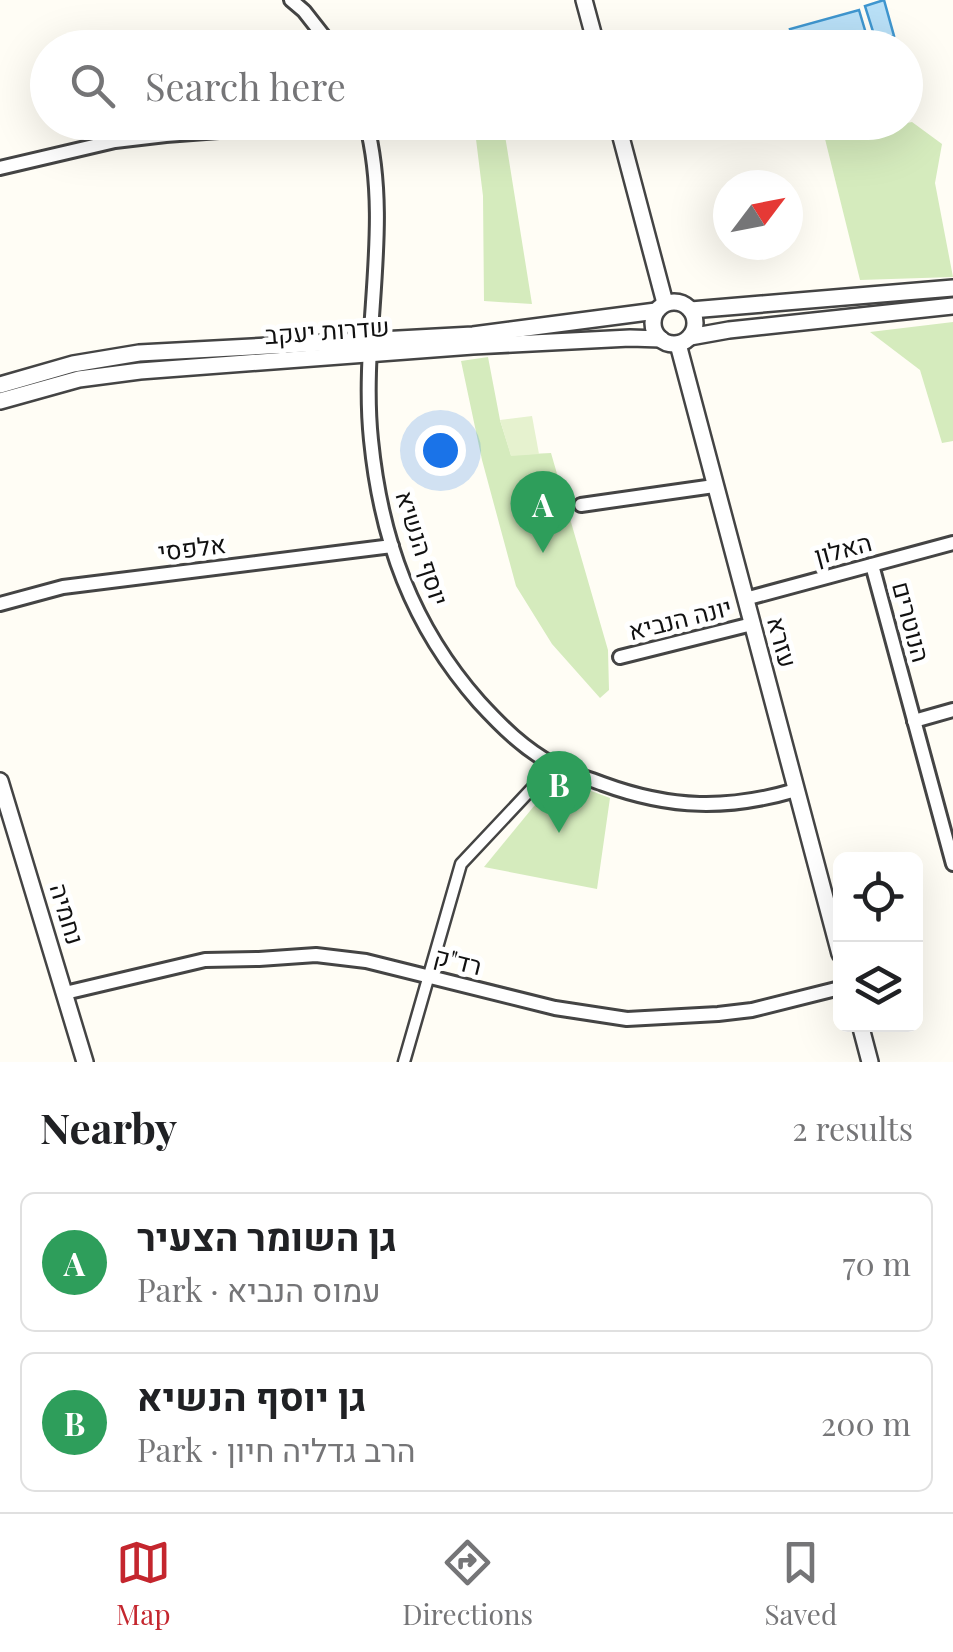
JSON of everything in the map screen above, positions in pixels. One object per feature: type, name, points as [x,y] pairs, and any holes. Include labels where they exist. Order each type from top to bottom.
[{"type":"street","points":[[292,0],[319,30]]},
{"type":"street","points":[[584,0],[592,30]]},
{"type":"street","points":[[0,168],[125,140]]},
{"type":"street","name":"יוסף הנשיא","points":[[370,140],[376,214],[370,347],[371,440],[392,546],[412,605],[446,661],[513,737],[554,765],[620,790],[678,803],[718,804],[758,800],[796,790]]},
{"type":"street","points":[[620,140],[660,307],[654,329],[666,342],[748,328],[953,306]]},
{"type":"street","points":[[660,307],[677,302],[691,310],[953,288]]},
{"type":"street","name":"שדרות יעקב","points":[[0,401],[79,379],[140,370],[472,335],[660,307]]},
{"type":"street","points":[[684,340],[696,324],[691,310]]},
{"type":"street","name":"שדרות יעקב","points":[[0,384],[72,364],[139,354],[660,339]]},
{"type":"street","name":"עזרא","points":[[684,340],[684,358],[714,486],[837,942]]},
{"type":"street","points":[[582,505],[714,486]]},
{"type":"street","name":"האלון","points":[[744,598],[953,544]]},
{"type":"street","name":"אלפסי","points":[[0,604],[63,587],[392,546]]},
{"type":"street","name":"הנוטרים","points":[[872,565],[953,864]]},
{"type":"street","name":"יונה הנביא","points":[[620,658],[752,624]]},
{"type":"street","points":[[914,720],[953,710]]},
{"type":"street","points":[[404,1062],[462,864],[554,765]]},
{"type":"street","name":"נחמיה","points":[[0,781],[85,1062]]},
{"type":"street","name":"רד\"ק","points":[[65,993],[205,960],[316,955],[366,960],[555,1008],[628,1018],[752,1010],[833,990]]},
{"type":"street","points":[[862,1032],[870,1062]]},
{"type":"green space","points":[[923,130],[942,144],[935,183],[953,277],[860,280],[825,140],[923,140]]},
{"type":"green space","points":[[476,140],[506,140],[532,304],[484,301],[483,196]]},
{"type":"green space","points":[[953,322],[953,441],[942,443],[920,370],[870,332]]},
{"type":"green space","points":[[488,357],[511,455],[551,453],[608,650],[609,690],[600,698],[552,644],[516,586],[482,460],[461,361]]},
{"type":"green space","points":[[532,416],[539,454],[511,456],[500,420]]},
{"type":"green space","points":[[557,778],[610,798],[597,889],[484,867]]},
{"type":"water","points":[[884,0],[892,30],[873,30],[865,6]]},
{"type":"water","points":[[859,10],[865,30],[790,30]]},
{"type":"place","name":"גן השומר הצעיר","points":[[543,553]]},
{"type":"place","name":"גן יוסף הנשיא","points":[[559,833]]}]
